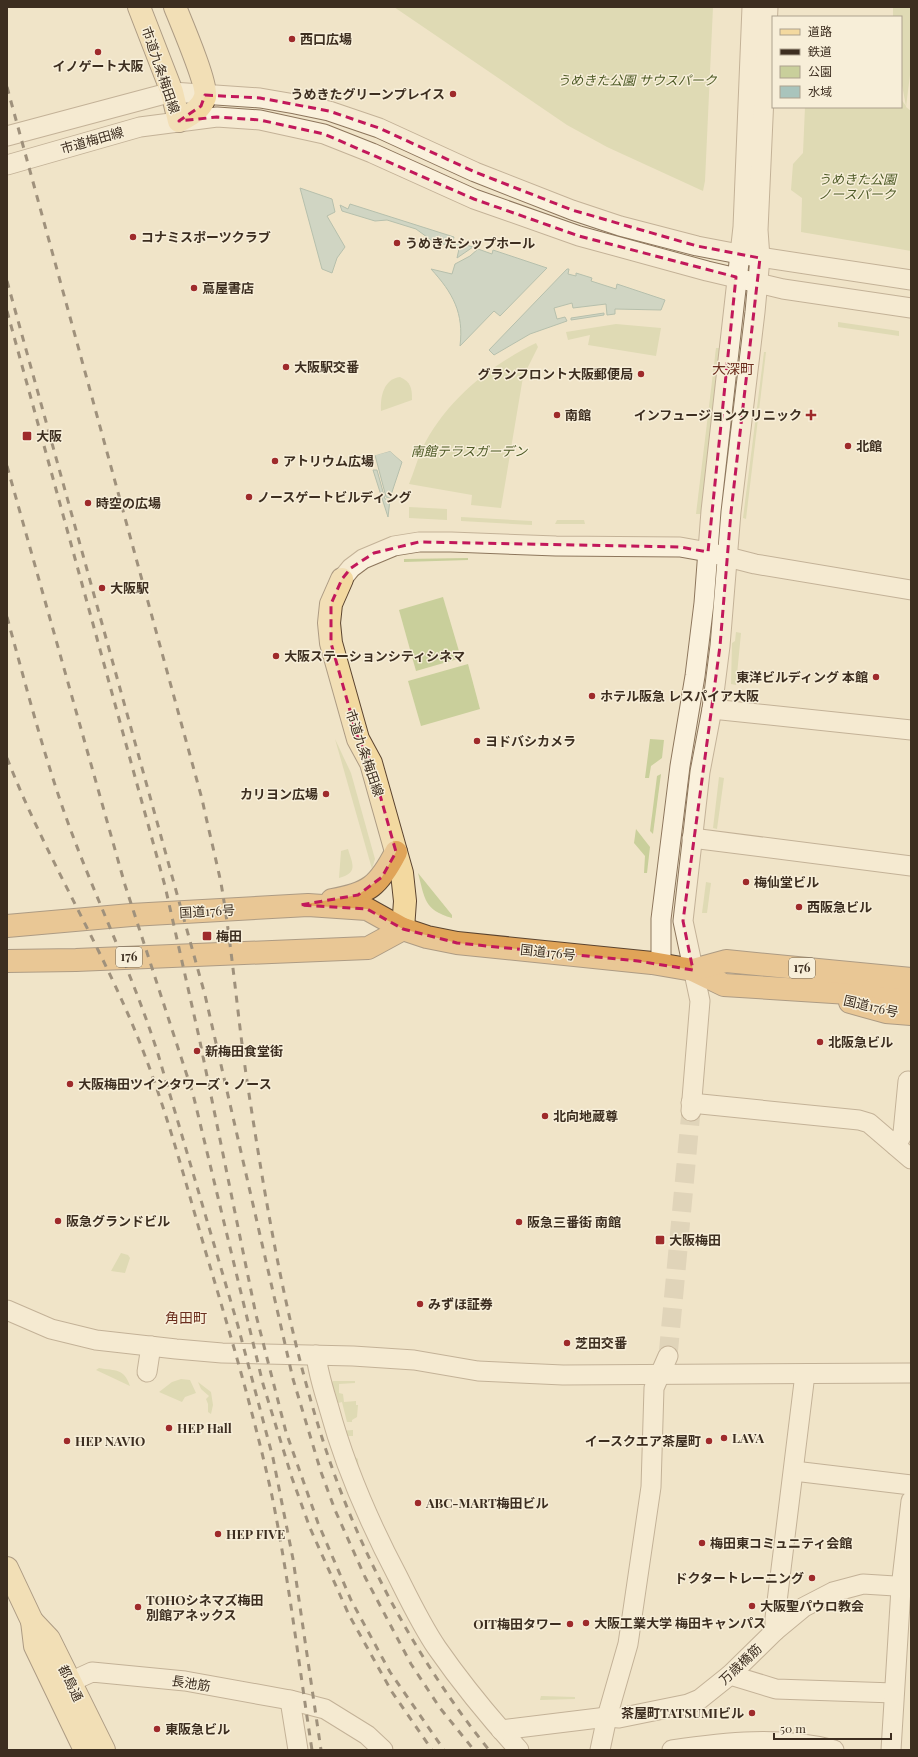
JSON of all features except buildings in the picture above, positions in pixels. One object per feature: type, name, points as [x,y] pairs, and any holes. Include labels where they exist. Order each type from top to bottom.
[{"type":"highway","points":[[300,905],[358,895],[382,877],[396,852]]},
{"type":"highway","name":"国道176号","points":[[7,926],[131,915],[300,905],[367,910],[403,929],[427,937],[457,943],[661,964],[694,970],[724,985],[911,997]]},
{"type":"highway","name":"176","points":[[7,961],[76,960],[368,948],[403,929]]},
{"type":"highway","name":"国道176号","points":[[694,970],[726,961],[911,979]]},
{"type":"highway","name":"国道176号","points":[[808,991],[886,1012],[911,1014]]},
{"type":"main road","name":"市道九条梅田線","points":[[140,7],[172,92],[179,121],[190,115],[201,106],[205,95]]},
{"type":"main road","points":[[175,7],[203,81],[205,95]]},
{"type":"main road","name":"市道九条梅田線","points":[[342,579],[331,604],[329,623],[331,643],[358,739],[371,763],[402,873],[405,901],[403,929]]},
{"type":"main road","name":"都島通","points":[[7,1568],[32,1621],[49,1638],[85,1750]]},
{"type":"main road","name":"都島通","points":[[63,1685],[104,1750]]},
{"type":"street","points":[[661,964],[660,919],[680,766],[695,676],[711,511],[734,316],[736,277],[743,226],[752,7]]},
{"type":"street","points":[[768,7],[758,230],[760,258],[731,512],[726,592],[712,709],[700,772],[683,922],[700,1001],[691,1107],[859,1120],[869,1123],[911,1159]]},
{"type":"street","points":[[172,92],[260,98],[329,111],[379,128],[475,172],[572,210],[620,226],[666,238],[760,258],[911,280]]},
{"type":"street","name":"市道梅田線","points":[[7,136],[172,92]]},
{"type":"street","name":"市道梅田線","points":[[7,165],[140,127],[217,117],[260,120],[324,134],[372,153],[474,199],[579,236],[707,271],[783,289],[911,308]]},
{"type":"street","points":[[342,579],[351,568],[374,553],[394,546],[419,542],[556,546],[680,547],[708,552],[755,564],[911,590]]},
{"type":"street","points":[[712,709],[911,730]]},
{"type":"street","points":[[692,838],[911,866]]},
{"type":"street","points":[[896,1146],[903,1133],[908,1081]]},
{"type":"street","points":[[7,1310],[50,1329],[96,1340],[222,1353],[316,1355],[414,1360],[478,1372],[563,1375],[911,1373]]},
{"type":"street","points":[[147,1372],[151,1346]]},
{"type":"street","points":[[316,1355],[318,1370],[334,1426],[353,1484],[375,1534],[417,1615],[437,1648],[501,1730],[519,1750]]},
{"type":"street","points":[[600,1750],[606,1718],[628,1644],[651,1487],[654,1388],[668,1356]]},
{"type":"street","points":[[775,1630],[774,1618],[805,1374]]},
{"type":"street","points":[[794,1470],[911,1485]]},
{"type":"street","points":[[891,1750],[894,1693],[906,1587],[911,1501]]},
{"type":"street","name":"万歳橋筋","points":[[501,1730],[606,1718],[619,1718],[688,1704],[700,1699],[730,1675],[775,1630],[804,1607],[832,1592],[863,1584],[906,1587]]},
{"type":"street","name":"長池筋","points":[[63,1685],[92,1672],[185,1681],[290,1700],[322,1708],[367,1735],[383,1750]]},
{"type":"street","points":[[730,1675],[776,1689],[894,1693]]},
{"type":"street","points":[[290,1700],[298,1750]]},
{"type":"street","points":[[672,1750],[744,1741],[788,1743],[834,1750]]},
{"type":"highlighted area","points":[[205,95],[260,98],[329,111],[379,128],[475,172],[572,210],[697,246],[760,258],[731,512],[720,646],[683,921],[693,970],[638,961],[457,943],[403,929],[367,909],[300,905],[358,895],[382,877],[396,852],[371,763],[358,739],[331,643],[331,604],[342,579],[351,568],[374,553],[419,542],[680,547],[708,552],[736,277],[579,236],[474,199],[324,134],[260,120],[217,117],[179,121],[201,106]]},
{"type":"green space","name":"うめきた公園 サウスパーク","points":[[394,7],[713,7],[705,181],[703,191],[607,147],[567,125]]},
{"type":"green space","name":"うめきた公園 ノースパーク","points":[[893,7],[911,7],[911,67],[906,107],[911,111],[911,251],[801,232],[802,198],[791,190],[793,164],[803,153],[805,108],[902,108],[902,100],[906,106],[902,85],[902,16],[893,16]]},
{"type":"green space","points":[[838,322],[899,331],[899,336],[838,327]]},
{"type":"green space","points":[[616,324],[661,328],[656,356],[588,345],[590,335],[568,340],[566,332]]},
{"type":"green space","name":"南館テラスガーデン","points":[[536,343],[538,347],[523,377],[501,508],[471,505],[472,495],[409,484],[422,449],[443,415],[456,400],[485,374]]},
{"type":"green space","points":[[716,348],[720,348],[701,514],[696,514]]},
{"type":"green space","points":[[764,352],[766,352],[746,519],[743,518]]},
{"type":"green space","points":[[400,377],[409,383],[412,392],[412,400],[381,411],[381,400],[384,389],[390,381]]},
{"type":"green space","points":[[409,507],[447,509],[447,520],[409,518]]},
{"type":"green space","points":[[461,517],[532,521],[532,525],[461,521]]},
{"type":"green space","points":[[557,520],[584,520],[585,524],[555,524]]},
{"type":"green space","points":[[468,558],[468,560],[404,562],[404,559]]},
{"type":"green space","points":[[443,597],[461,658],[416,671],[399,610]]},
{"type":"green space","points":[[736,632],[741,633],[736,685],[731,684],[732,643],[735,641]]},
{"type":"green space","points":[[468,664],[480,709],[421,726],[408,681]]},
{"type":"green space","points":[[335,739],[351,773],[375,859],[372,869]]},
{"type":"green space","points":[[650,739],[664,740],[662,758],[651,766],[649,778],[645,778]]},
{"type":"green space","points":[[661,774],[653,834],[650,831],[657,776]]},
{"type":"green space","points":[[719,777],[724,778],[717,829],[713,828]]},
{"type":"green space","points":[[636,829],[650,847],[647,873],[644,873],[645,856],[634,843]]},
{"type":"green space","points":[[348,849],[352,864],[352,871],[349,874],[339,878],[341,851]]},
{"type":"green space","points":[[418,873],[452,915],[452,918],[436,911],[427,902],[424,897]]},
{"type":"green space","points":[[706,882],[711,883],[707,913],[702,913]]},
{"type":"green space","points":[[121,1253],[128,1255],[130,1258],[125,1273],[111,1271]]},
{"type":"green space","points":[[99,1368],[119,1371],[128,1380],[130,1386],[96,1370]]},
{"type":"green space","points":[[181,1379],[190,1380],[196,1393],[185,1397],[182,1402],[159,1392],[172,1382]]},
{"type":"green space","points":[[333,1381],[355,1381],[355,1383],[339,1384],[339,1393],[343,1394],[344,1402],[356,1401],[356,1405],[358,1405],[357,1417],[352,1420],[352,1422],[347,1422],[342,1402],[334,1404],[328,1389]]},
{"type":"green space","points":[[198,1382],[211,1392],[213,1405],[211,1414],[208,1412],[208,1404],[206,1399],[209,1396],[201,1389]]},
{"type":"green space","points":[[353,1430],[353,1436],[348,1436],[355,1457],[358,1459],[359,1472],[339,1431]]},
{"type":"green space","points":[[541,1696],[575,1697],[575,1699],[540,1700]]},
{"type":"water","points":[[300,188],[332,199],[335,212],[327,216],[345,247],[337,258],[332,273],[322,269]]},
{"type":"water","points":[[350,204],[454,237],[453,241],[473,247],[457,258],[459,249],[431,240],[416,229],[387,220],[375,221],[342,211],[340,205],[348,209]]},
{"type":"water","points":[[478,249],[492,254],[493,250],[547,268],[500,316],[494,311],[460,346],[460,323],[455,304],[451,295],[431,269],[452,274],[455,264],[470,256]]},
{"type":"water","points":[[567,269],[569,269],[568,274],[576,276],[576,273],[592,278],[591,281],[616,289],[617,284],[665,300],[661,310],[615,309],[615,314],[607,315],[606,304],[573,308],[572,303],[554,308],[557,319],[565,317],[567,321],[530,334],[494,355],[489,350]]},
{"type":"water","points":[[604,313],[604,315],[571,320],[571,318]]},
{"type":"water","points":[[390,451],[402,462],[390,498],[386,497],[375,455]]},
{"type":"water","points":[[373,470],[377,470],[385,499],[390,500],[388,517]]},
{"type":"pier","points":[[391,449],[404,463],[390,451],[373,456],[374,454]]},
{"type":"tunnel","points":[[668,1356],[691,1111]]},
{"type":"railway","points":[[7,87],[202,799],[221,883],[245,1068],[272,1232],[291,1324],[315,1414],[343,1498],[377,1575],[397,1612],[440,1683],[489,1750]]},
{"type":"railway","points":[[7,281],[205,995],[293,1379],[321,1472],[335,1510],[365,1577],[411,1664],[440,1708],[474,1750]]},
{"type":"railway","points":[[7,311],[165,886],[199,1037],[256,1315],[286,1432],[318,1523],[351,1600],[390,1672],[444,1750]]},
{"type":"railway","points":[[7,466],[125,885],[193,1094],[263,1384],[292,1478],[310,1528],[349,1615],[392,1692],[432,1750]]},
{"type":"railway","points":[[7,617],[37,725],[71,831],[149,1026],[238,1326],[273,1458],[293,1559],[321,1750]]},
{"type":"railway","points":[[7,758],[39,831],[127,1011],[151,1073],[184,1175],[250,1404],[272,1496],[284,1559],[312,1750]]},
{"type":"place","name":"西口広場","points":[[292,39]]},
{"type":"place","name":"イノゲート大阪","points":[[98,52]]},
{"type":"place","name":"うめきたグリーンプレイス","points":[[453,94]]},
{"type":"place","name":"コナミスポーツクラブ","points":[[133,237]]},
{"type":"place","name":"うめきたシップホール","points":[[397,243]]},
{"type":"place","name":"蔦屋書店","points":[[194,288]]},
{"type":"place","name":"大阪駅交番","points":[[286,367]]},
{"type":"place","name":"グランフロント大阪郵便局","points":[[641,374]]},
{"type":"place","name":"南館","points":[[557,415]]},
{"type":"place","name":"インフュージョンクリニック","points":[[811,415]]},
{"type":"place","name":"大阪","points":[[27,436]]},
{"type":"place","name":"北館","points":[[848,446]]},
{"type":"place","name":"アトリウム広場","points":[[275,461]]},
{"type":"place","name":"ノースゲートビルディング","points":[[249,497]]},
{"type":"place","name":"時空の広場","points":[[88,503]]},
{"type":"place","name":"大阪駅","points":[[102,588]]},
{"type":"place","name":"大阪ステーションシティシネマ","points":[[276,656]]},
{"type":"place","name":"東洋ビルディング 本館","points":[[876,677]]},
{"type":"place","name":"ホテル阪急 レスパイア大阪","points":[[592,696]]},
{"type":"place","name":"ヨドバシカメラ","points":[[477,741]]},
{"type":"place","name":"カリヨン広場","points":[[326,794]]},
{"type":"place","name":"梅仙堂ビル","points":[[746,882]]},
{"type":"place","name":"西阪急ビル","points":[[799,907]]},
{"type":"place","name":"梅田","points":[[207,936]]},
{"type":"place","name":"北阪急ビル","points":[[820,1042]]},
{"type":"place","name":"新梅田食堂街","points":[[197,1051]]},
{"type":"place","name":"大阪梅田ツインタワーズ・ノース","points":[[70,1084]]},
{"type":"place","name":"北向地蔵尊","points":[[545,1116]]},
{"type":"place","name":"阪急グランドビル","points":[[58,1221]]},
{"type":"place","name":"阪急三番街 南館","points":[[519,1222]]},
{"type":"place","name":"大阪梅田","points":[[660,1240]]},
{"type":"place","name":"みずほ証券","points":[[420,1304]]},
{"type":"place","name":"芝田交番","points":[[567,1343]]},
{"type":"place","name":"HEP Hall","points":[[169,1428]]},
{"type":"place","name":"LAVA","points":[[724,1438]]},
{"type":"place","name":"HEP NAVIO","points":[[67,1441]]},
{"type":"place","name":"イースクエア茶屋町","points":[[709,1441]]},
{"type":"place","name":"ABC-MART梅田ビル","points":[[418,1503]]},
{"type":"place","name":"HEP FIVE","points":[[218,1534]]},
{"type":"place","name":"梅田東コミュニティ会館","points":[[702,1543]]},
{"type":"place","name":"ドクタートレーニング","points":[[812,1578]]},
{"type":"place","name":"大阪聖パウロ教会","points":[[752,1606]]},
{"type":"place","name":"TOHOシネマズ梅田 別館アネックス","points":[[138,1607]]},
{"type":"place","name":"大阪工業大学 梅田キャンパス","points":[[586,1623]]},
{"type":"place","name":"OIT梅田タワー","points":[[570,1624]]},
{"type":"place","name":"茶屋町TATSUMIビル","points":[[752,1713]]},
{"type":"place","name":"東阪急ビル","points":[[157,1729]]},
{"type":"district","name":"大深町","points":[[733,369]]},
{"type":"district","name":"角田町","points":[[186,1318]]}]
